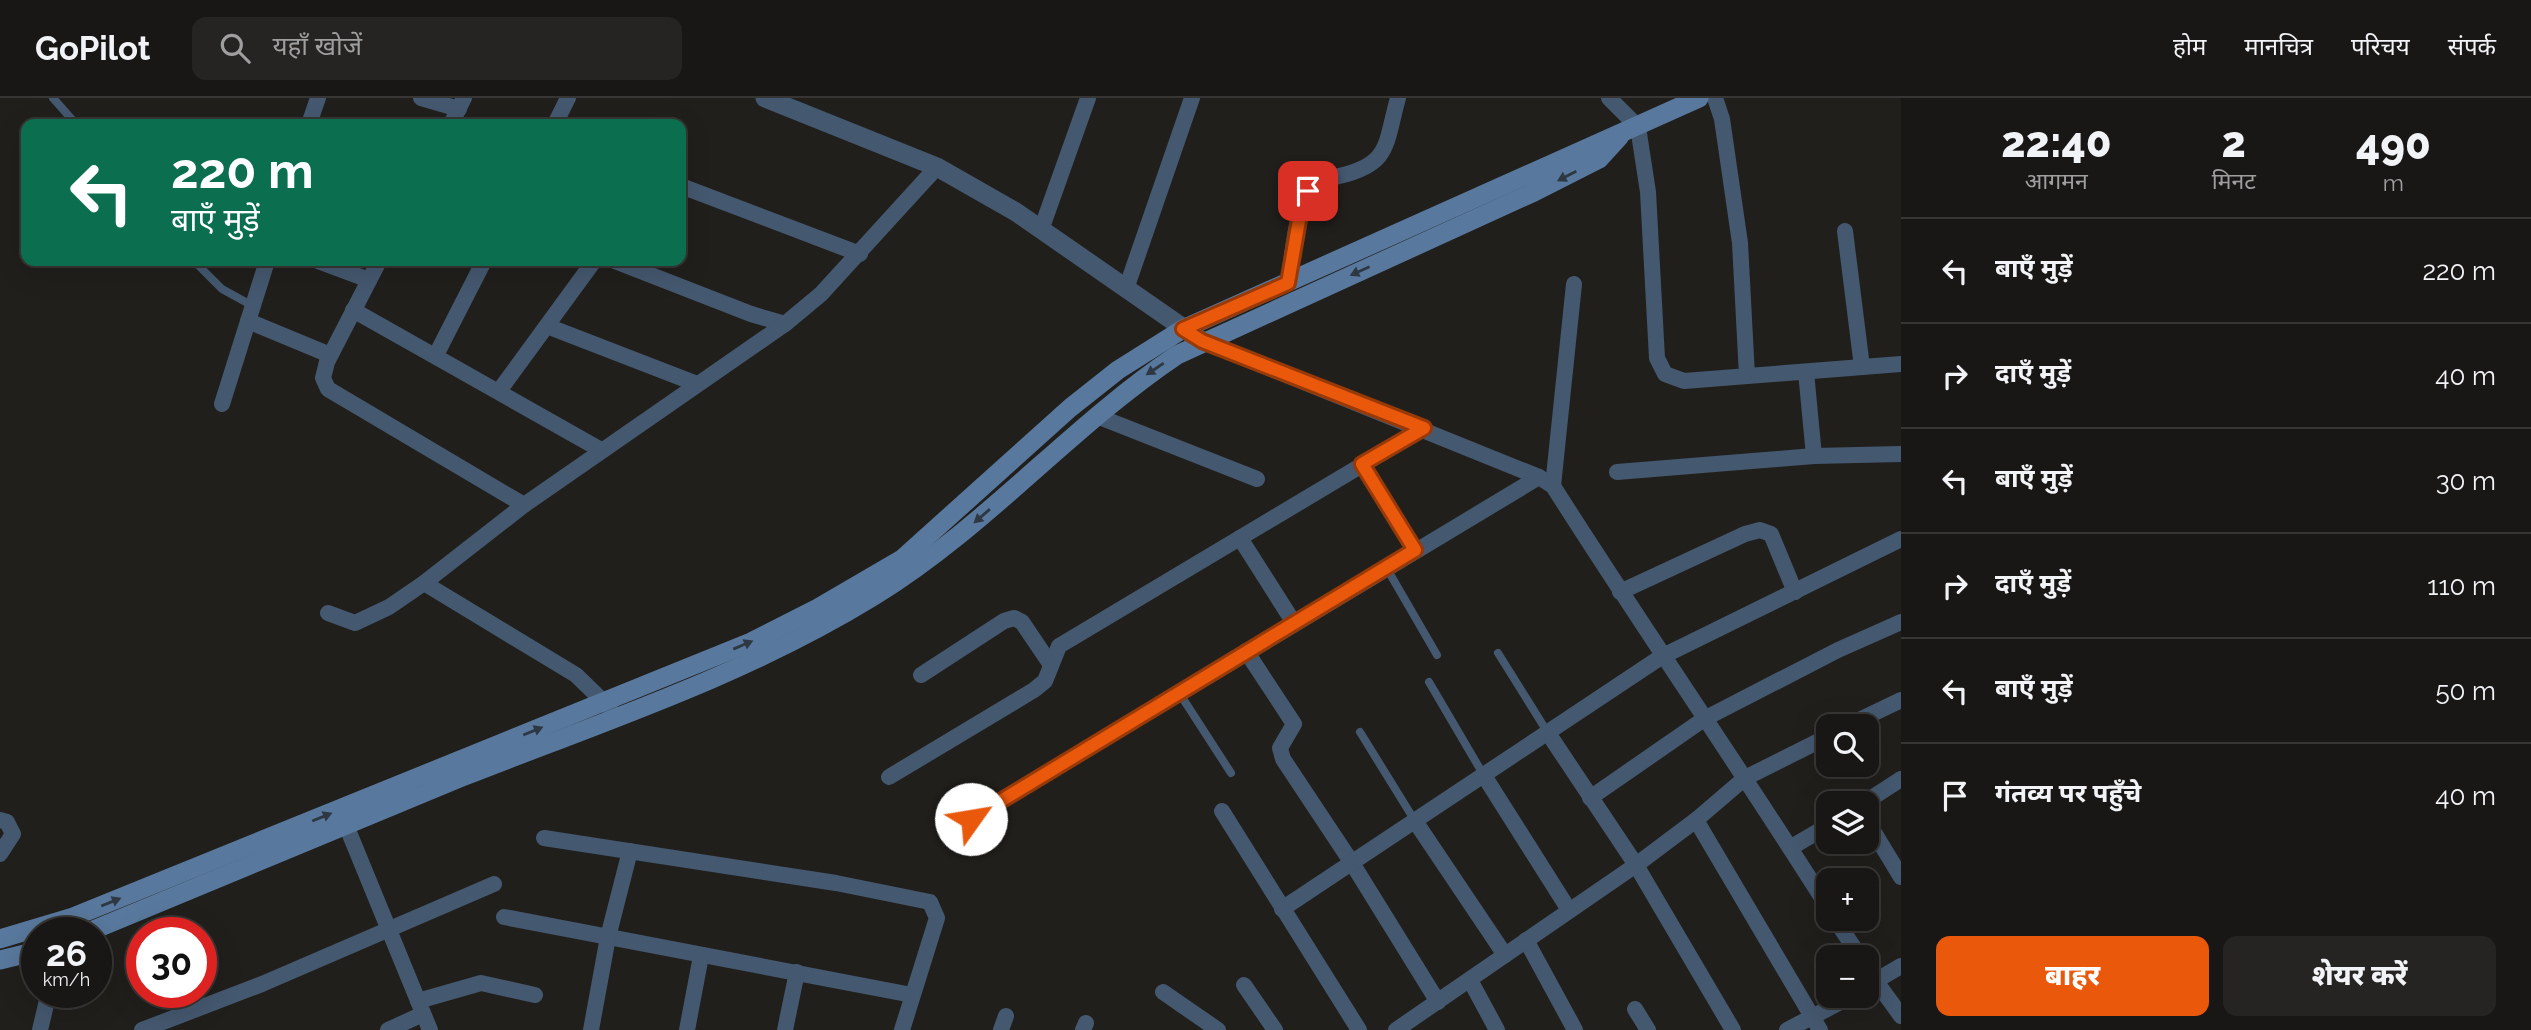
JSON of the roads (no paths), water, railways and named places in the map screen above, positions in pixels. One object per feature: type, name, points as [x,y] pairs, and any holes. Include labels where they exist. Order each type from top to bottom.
[{"type":"main road","points":[[112,922],[346,825],[611,710],[818,608],[902,559],[1070,408],[1118,370],[1183,329],[1699,98]]},
{"type":"main road","points":[[0,939],[73,917],[791,643],[872,597],[942,550],[1133,384],[1202,341],[1534,192],[1599,159],[1630,131]]},
{"type":"main road","points":[[0,960],[21,955]]},
{"type":"street","points":[[311,119],[318,98]]},
{"type":"street","points":[[421,98],[462,104]]},
{"type":"street","points":[[558,119],[568,98]]},
{"type":"street","points":[[765,98],[937,167],[1017,212],[1202,341],[1424,428],[1546,481],[1816,888]]},
{"type":"street","points":[[1041,230],[1088,98]]},
{"type":"street","points":[[1126,289],[1192,98]]},
{"type":"street","points":[[1288,283],[1302,203],[1308,191],[1316,181],[1364,170],[1374,163],[1382,152],[1398,98]]},
{"type":"street","points":[[1609,98],[1630,131],[1647,192],[1657,358],[1665,374],[1684,381],[1901,364]]},
{"type":"street","points":[[1715,98],[1722,119],[1740,243],[1747,376]]},
{"type":"street","points":[[328,613],[355,623],[380,612],[424,583],[524,505],[601,450],[785,324],[821,294],[860,254],[937,167]]},
{"type":"street","points":[[686,188],[860,254]]},
{"type":"street","points":[[1845,231],[1862,367]]},
{"type":"street","points":[[222,404],[265,266]]},
{"type":"street","points":[[331,266],[369,280]]},
{"type":"street","points":[[376,266],[330,355],[323,378],[328,389],[524,505]]},
{"type":"street","points":[[436,355],[482,266]]},
{"type":"street","points":[[499,391],[590,266]]},
{"type":"street","points":[[628,266],[751,314],[785,324]]},
{"type":"street","points":[[1546,481],[1574,284]]},
{"type":"street","points":[[354,310],[601,450]]},
{"type":"street","points":[[250,314],[330,355]]},
{"type":"street","points":[[547,326],[698,384]]},
{"type":"street","points":[[1806,372],[1814,456]]},
{"type":"street","points":[[1097,416],[1257,479]]},
{"type":"street","points":[[889,778],[1034,690],[1045,681],[1059,646],[1424,428]]},
{"type":"street","points":[[1617,472],[1814,456],[1901,454]]},
{"type":"street","points":[[1362,464],[1415,550]]},
{"type":"street","points":[[971,819],[1386,567],[1546,481]]},
{"type":"street","points":[[1620,592],[1745,534],[1760,530],[1771,534],[1795,592]]},
{"type":"street","points":[[1240,538],[1294,623]]},
{"type":"street","points":[[1282,909],[1661,657],[1901,539]]},
{"type":"street","points":[[424,583],[576,675],[611,710]]},
{"type":"street","points":[[921,675],[1004,621],[1014,618],[1022,622],[1051,665]]},
{"type":"street","points":[[1590,798],[1704,719],[1838,650],[1901,622]]},
{"type":"street","points":[[1246,651],[1294,724],[1280,748],[1283,759],[1352,863],[1438,1002]]},
{"type":"street","points":[[1872,714],[1901,700]]},
{"type":"street","points":[[1548,733],[1636,865],[1733,1030]]},
{"type":"street","points":[[1396,1030],[1417,1025],[1438,1002],[1636,865],[1696,820],[1745,778],[1816,742]]},
{"type":"street","points":[[1483,774],[1569,910]]},
{"type":"street","points":[[1879,793],[1901,779]]},
{"type":"street","points":[[1222,811],[1359,1030]]},
{"type":"street","points":[[0,820],[7,822],[13,834],[0,854]]},
{"type":"street","points":[[1696,820],[1816,1024]]},
{"type":"street","points":[[1415,821],[1505,955]]},
{"type":"street","points":[[346,825],[430,1030]]},
{"type":"street","points":[[1790,848],[1816,833]]},
{"type":"street","points":[[544,838],[836,883],[930,902],[937,918],[902,1030]]},
{"type":"street","points":[[1879,841],[1901,877]]},
{"type":"street","points":[[591,1030],[608,937],[631,851]]},
{"type":"street","points":[[142,1030],[388,932],[494,884]]},
{"type":"street","points":[[504,917],[912,995]]},
{"type":"street","points":[[1526,940],[1575,1030]]},
{"type":"street","points":[[687,1030],[701,956]]},
{"type":"street","points":[[1879,975],[1901,965]]},
{"type":"street","points":[[785,1030],[797,972]]},
{"type":"street","points":[[1470,980],[1497,1030]]},
{"type":"street","points":[[388,1030],[420,1007],[481,983],[535,995]]},
{"type":"street","points":[[1244,985],[1275,1030]]},
{"type":"street","points":[[1879,990],[1901,1016]]},
{"type":"street","points":[[1163,992],[1218,1030]]},
{"type":"street","points":[[40,1030],[45,1008]]},
{"type":"street","points":[[1787,1030],[1816,1024],[1837,1008]]},
{"type":"street","points":[[1635,1009],[1648,1030]]},
{"type":"lane","points":[[53,98],[72,119]]},
{"type":"lane","points":[[199,266],[250,314]]},
{"type":"lane","points":[[1386,567],[1437,655]]},
{"type":"lane","points":[[1498,653],[1548,733]]},
{"type":"lane","points":[[1429,682],[1483,774]]},
{"type":"lane","points":[[1178,691],[1231,773]]},
{"type":"lane","points":[[1360,732],[1415,821]]}]
